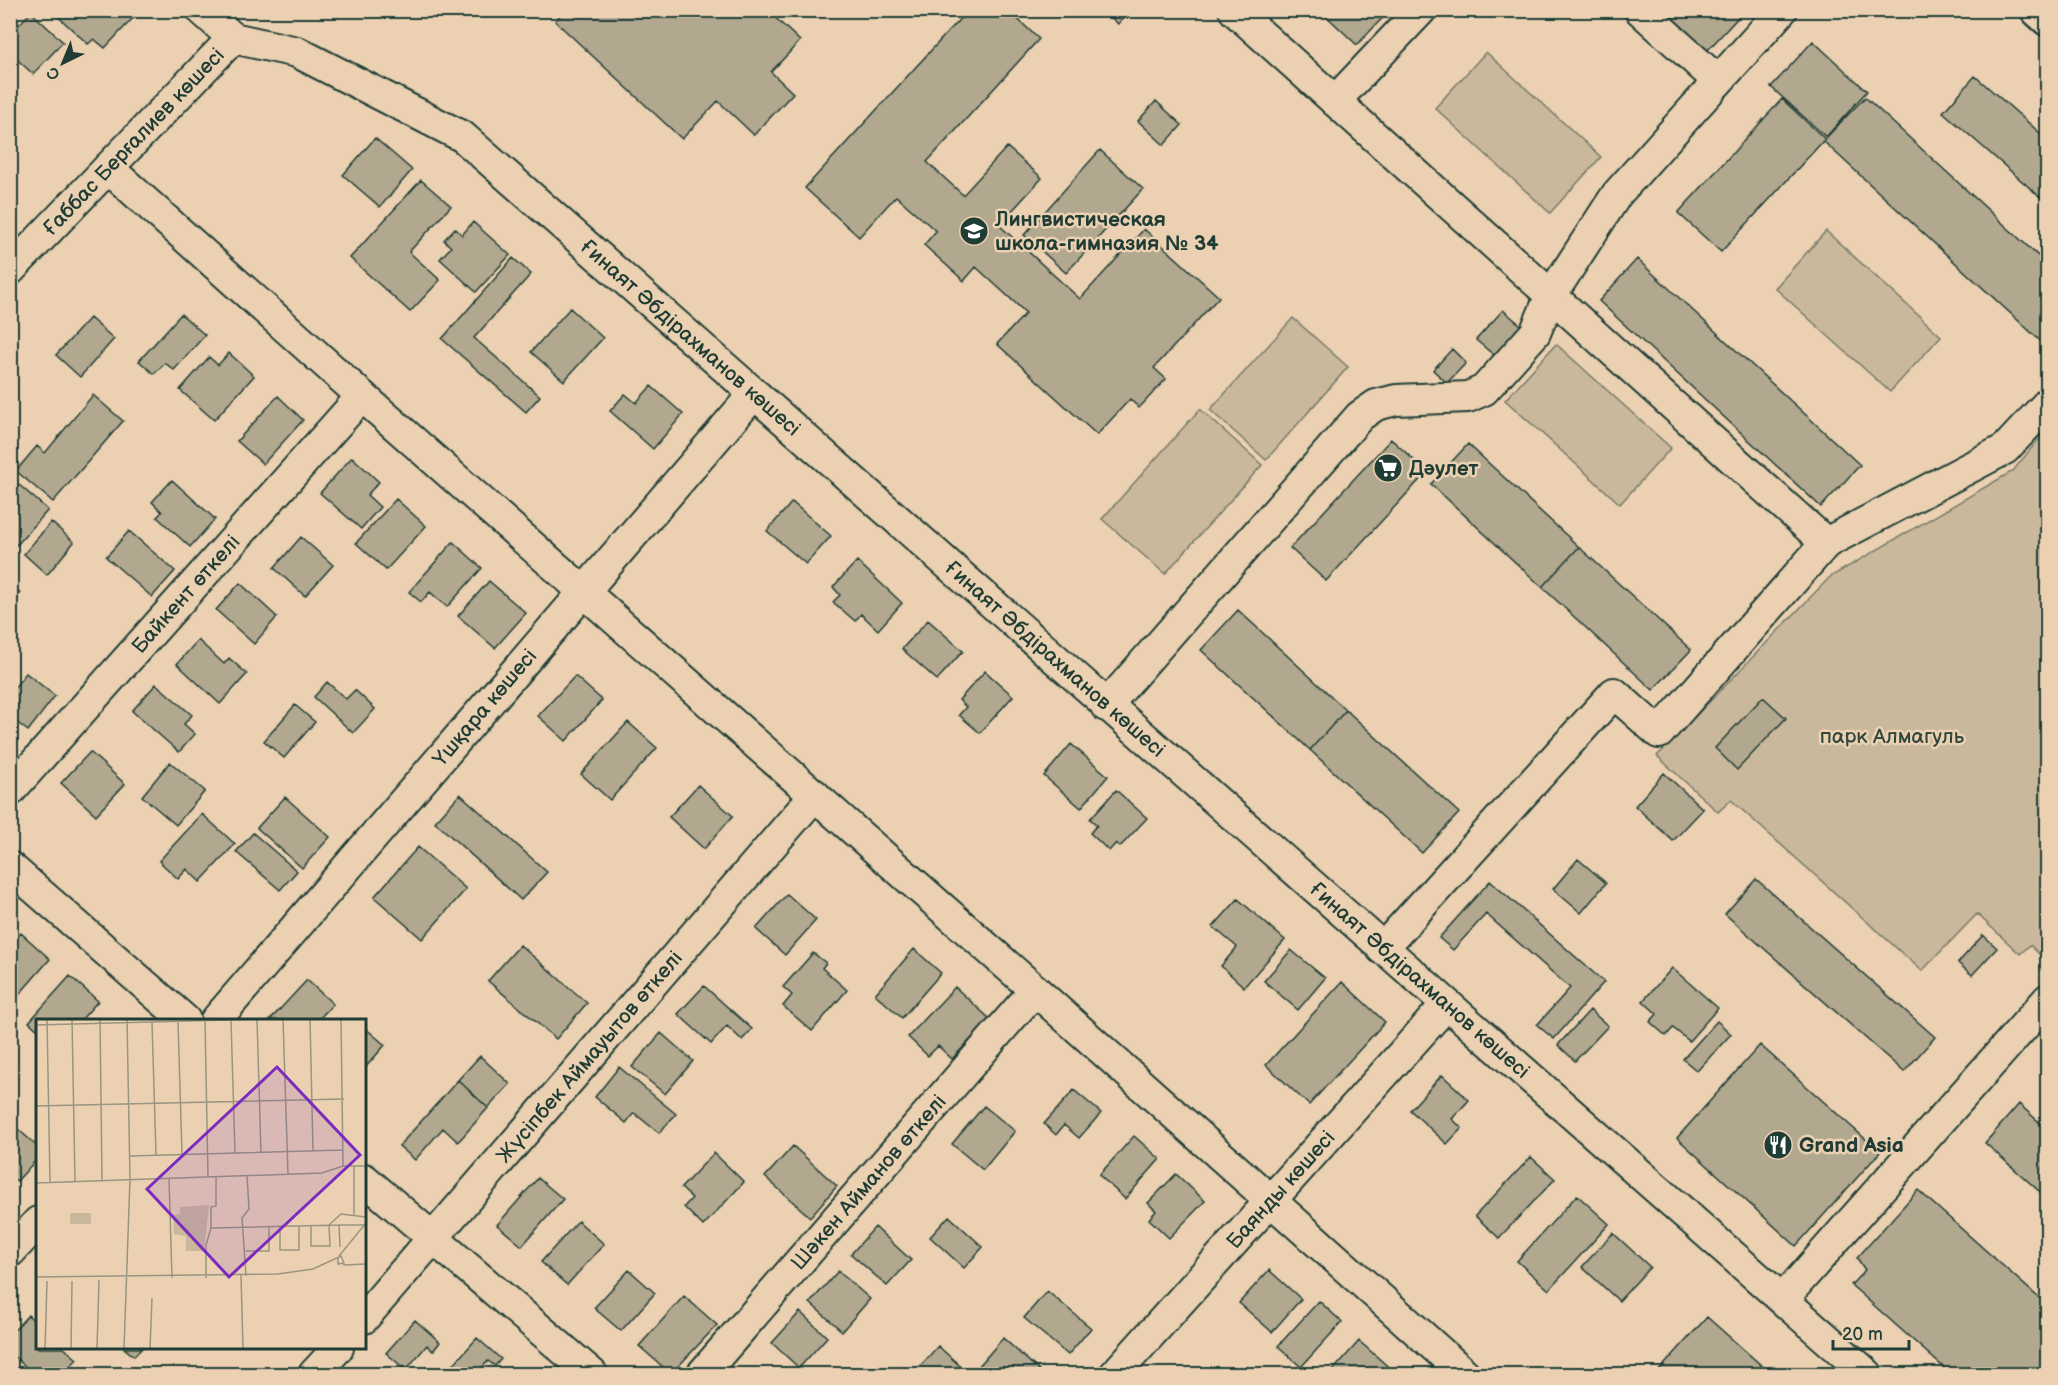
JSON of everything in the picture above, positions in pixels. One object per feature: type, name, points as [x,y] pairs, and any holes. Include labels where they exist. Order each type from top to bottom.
[{"type":"main road","points":[[2038,10],[2048,19]]},
{"type":"street","name":"Ғинаят Әбдірахманов көшесі","points":[[202,10],[233,38],[297,52],[463,138],[626,278],[753,395],[1868,1374]]},
{"type":"street","points":[[1335,101],[1421,10]]},
{"type":"street","points":[[1640,10],[1718,81]]},
{"type":"street","points":[[1106,706],[1360,416],[1376,405],[1396,400],[1468,397],[1484,390],[1535,333],[1550,297],[1617,194],[1782,10]]},
{"type":"street","points":[[1240,12],[1550,297],[1826,543]]},
{"type":"street","name":"Ғаббас Берғалиев көшесі","points":[[10,270],[233,38]]},
{"type":"street","points":[[108,168],[1465,1374]]},
{"type":"street","name":"Үшқара көшесі","points":[[217,1019],[753,395]]},
{"type":"street","name":"Байкент өткелі","points":[[10,791],[362,396]]},
{"type":"street","points":[[1382,949],[1614,693],[1659,733],[1826,543],[2005,449],[2048,403]]},
{"type":"street","name":"Жүсіпбек Аймауытов өткелі","points":[[366,1316],[434,1240],[815,795]]},
{"type":"street","points":[[10,867],[184,1019]]},
{"type":"street","name":"Шәкен Айманов өткелі","points":[[702,1374],[1035,990]]},
{"type":"street","points":[[1783,1299],[2048,999]]},
{"type":"street","name":"Баянды көшесі","points":[[1115,1374],[1446,1005]]},
{"type":"street","points":[[366,1181],[592,1374]]},
{"type":"street","points":[[10,1252],[36,1224]]},
{"type":"street","points":[[314,1374],[336,1349]]},
{"type":"green space","points":[[1486,52],[1601,157],[1550,213],[1435,108]]},
{"type":"green space","points":[[1826,231],[1941,336],[1890,392],[1775,288]]},
{"type":"green space","points":[[1293,318],[1348,367],[1266,460],[1210,410]]},
{"type":"green space","points":[[1556,344],[1671,448],[1620,504],[1505,400]]},
{"type":"green space","points":[[1200,409],[1262,465],[1165,574],[1102,519]]},
{"type":"green space","name":"парк Алмагуль","points":[[2047,429],[2048,945],[2039,954],[2030,945],[2020,954],[1977,914],[1922,971],[1731,800],[1718,812],[1657,756],[1830,577],[2013,471]]},
{"type":"building","points":[[51,10],[127,10],[134,17],[105,48],[94,39],[88,44]]},
{"type":"building","points":[[565,10],[767,10],[800,41],[771,72],[793,93],[754,135],[718,101],[682,139],[555,21]]},
{"type":"building","points":[[968,10],[1008,10],[1039,39],[927,162],[963,195],[1007,147],[1042,178],[999,225],[1080,299],[1144,229],[1219,297],[1154,368],[1166,379],[1139,408],[1130,399],[1097,435],[997,344],[1026,313],[976,267],[964,281],[924,245],[936,231],[896,196],[859,237],[805,188]]},
{"type":"building","points":[[1103,10],[1130,10],[1118,24]]},
{"type":"building","points":[[1320,10],[1390,10],[1357,45]]},
{"type":"building","points":[[1661,10],[1745,10],[1706,52]]},
{"type":"building","points":[[31,12],[63,42],[33,74],[10,53],[10,34]]},
{"type":"building","points":[[1813,41],[1867,91],[1826,137],[1771,87]]},
{"type":"building","points":[[1975,76],[2048,140],[2048,204],[1943,112]]},
{"type":"building","points":[[1865,97],[2048,265],[2048,348],[1823,141]]},
{"type":"building","points":[[1782,99],[1825,139],[1721,252],[1678,213]]},
{"type":"building","points":[[1156,101],[1182,125],[1164,145],[1138,121]]},
{"type":"building","points":[[375,138],[412,170],[380,207],[343,175]]},
{"type":"building","points":[[1100,150],[1143,189],[1066,273],[1024,235]]},
{"type":"building","points":[[421,180],[451,206],[409,252],[440,280],[410,312],[350,258]]},
{"type":"building","points":[[473,222],[510,255],[476,292],[440,259],[451,247],[444,240],[455,228],[462,235]]},
{"type":"building","points":[[513,258],[531,274],[474,338],[540,396],[526,412],[442,339]]},
{"type":"building","points":[[1637,259],[1860,465],[1821,507],[1599,301]]},
{"type":"building","points":[[570,308],[603,338],[564,381],[531,352]]},
{"type":"building","points":[[1503,310],[1522,326],[1495,356],[1476,340]]},
{"type":"building","points":[[181,314],[205,335],[174,370],[165,363],[154,374],[139,361]]},
{"type":"building","points":[[90,318],[114,339],[80,377],[56,355]]},
{"type":"building","points":[[1452,349],[1466,363],[1447,383],[1433,370]]},
{"type":"building","points":[[229,353],[254,376],[214,420],[180,390],[209,357],[218,365]]},
{"type":"building","points":[[651,386],[683,414],[653,449],[610,411],[625,394],[636,403]]},
{"type":"building","points":[[93,395],[123,421],[53,502],[16,471],[37,446],[45,453]]},
{"type":"building","points":[[278,396],[303,420],[263,464],[237,441]]},
{"type":"building","points":[[1391,439],[1427,472],[1326,581],[1290,548]]},
{"type":"building","points":[[1468,444],[1579,547],[1542,587],[1431,484]]},
{"type":"building","points":[[352,457],[379,482],[367,495],[380,507],[361,529],[320,493]]},
{"type":"building","points":[[10,477],[48,510],[17,545],[10,538]]},
{"type":"building","points":[[172,480],[215,519],[190,547],[157,517],[162,512],[152,502]]},
{"type":"building","points":[[396,499],[426,526],[386,570],[356,543]]},
{"type":"building","points":[[792,502],[831,536],[806,564],[767,531]]},
{"type":"building","points":[[51,522],[74,542],[47,575],[24,554]]},
{"type":"building","points":[[129,531],[175,571],[152,597],[106,557]]},
{"type":"building","points":[[301,537],[333,565],[305,596],[274,568]]},
{"type":"building","points":[[453,542],[482,568],[447,607],[430,592],[421,602],[409,592]]},
{"type":"building","points":[[1579,547],[1691,650],[1653,690],[1542,587]]},
{"type":"building","points":[[857,561],[902,603],[878,630],[861,614],[855,621],[833,602],[840,595],[833,587]]},
{"type":"building","points":[[489,581],[526,613],[495,648],[458,616]]},
{"type":"building","points":[[240,583],[277,617],[254,644],[216,610]]},
{"type":"building","points":[[10,585],[20,593],[10,604]]},
{"type":"building","points":[[1238,610],[1346,710],[1310,750],[1201,650]]},
{"type":"building","points":[[928,620],[963,651],[937,680],[902,649]]},
{"type":"building","points":[[198,640],[224,664],[229,658],[247,674],[220,704],[177,664]]},
{"type":"building","points":[[985,671],[1013,696],[980,733],[959,715],[966,707],[959,700]]},
{"type":"building","points":[[26,673],[55,696],[28,731],[10,717],[10,693]]},
{"type":"building","points":[[575,676],[602,700],[566,741],[538,716]]},
{"type":"building","points":[[327,682],[346,699],[355,690],[375,709],[353,733],[314,697]]},
{"type":"building","points":[[156,684],[192,715],[184,724],[195,734],[179,752],[132,711]]},
{"type":"building","points":[[1763,697],[1786,718],[1737,770],[1715,748]]},
{"type":"building","points":[[295,705],[315,722],[284,758],[264,741]]},
{"type":"building","points":[[1346,710],[1459,813],[1422,853],[1310,750]]},
{"type":"building","points":[[628,722],[657,748],[610,800],[581,774]]},
{"type":"building","points":[[1071,744],[1108,776],[1081,808],[1044,776]]},
{"type":"building","points":[[90,752],[125,784],[96,815],[61,783]]},
{"type":"building","points":[[170,762],[205,791],[176,825],[142,796]]},
{"type":"building","points":[[1664,773],[1703,809],[1673,841],[1635,806]]},
{"type":"building","points":[[698,785],[733,816],[704,849],[669,817]]},
{"type":"building","points":[[1116,790],[1147,818],[1120,847],[1116,843],[1109,851],[1090,833],[1097,825],[1090,819]]},
{"type":"building","points":[[460,794],[547,872],[521,900],[435,822]]},
{"type":"building","points":[[285,797],[330,837],[302,868],[257,828]]},
{"type":"building","points":[[202,814],[235,844],[200,882],[187,869],[178,879],[159,861]]},
{"type":"building","points":[[253,833],[297,871],[280,890],[236,852]]},
{"type":"building","points":[[418,847],[466,889],[422,939],[374,897]]},
{"type":"building","points":[[1578,859],[1606,883],[1581,913],[1553,889]]},
{"type":"building","points":[[1756,879],[1935,1037],[1904,1072],[1725,914]]},
{"type":"building","points":[[1490,881],[1604,982],[1554,1039],[1537,1025],[1570,988],[1486,914],[1453,950],[1439,938]]},
{"type":"building","points":[[787,894],[816,920],[785,955],[756,929]]},
{"type":"building","points":[[1238,899],[1285,940],[1244,987],[1221,966],[1237,947],[1213,927]]},
{"type":"building","points":[[21,933],[50,959],[10,1005],[10,945]]},
{"type":"building","points":[[1983,935],[1997,948],[1972,975],[1958,963]]},
{"type":"building","points":[[520,945],[587,1003],[556,1039],[488,981]]},
{"type":"building","points":[[914,949],[941,973],[902,1018],[875,994]]},
{"type":"building","points":[[1291,950],[1325,978],[1298,1010],[1264,981]]},
{"type":"building","points":[[813,953],[826,963],[822,968],[847,990],[812,1031],[783,1006],[792,995],[783,987]]},
{"type":"building","points":[[1672,968],[1718,1008],[1689,1041],[1673,1028],[1666,1036],[1650,1022],[1657,1014],[1643,1001]]},
{"type":"building","points":[[70,976],[98,1001],[82,1019],[36,1019],[36,1028],[29,1022]]},
{"type":"building","points":[[307,980],[333,1004],[319,1019],[271,1019]]},
{"type":"building","points":[[1342,982],[1385,1022],[1309,1105],[1266,1065]]},
{"type":"building","points":[[704,986],[752,1029],[742,1040],[727,1026],[711,1044],[678,1014]]},
{"type":"building","points":[[955,987],[990,1019],[952,1059],[938,1046],[928,1056],[908,1037]]},
{"type":"building","points":[[1590,1010],[1608,1026],[1575,1061],[1558,1045]]},
{"type":"building","points":[[1717,1021],[1731,1034],[1697,1071],[1683,1059]]},
{"type":"building","points":[[366,1029],[385,1045],[366,1067]]},
{"type":"building","points":[[661,1033],[693,1061],[665,1094],[632,1067]]},
{"type":"building","name":"Grand Asia","points":[[1760,1045],[1880,1152],[1796,1246],[1677,1138]]},
{"type":"building","points":[[480,1056],[510,1084],[488,1108],[458,1080]]},
{"type":"building","points":[[619,1067],[676,1114],[659,1133],[634,1113],[626,1123],[595,1097]]},
{"type":"building","points":[[1442,1075],[1469,1100],[1452,1119],[1462,1128],[1447,1144],[1410,1110]]},
{"type":"building","points":[[458,1080],[488,1108],[458,1142],[443,1128],[415,1160],[399,1146]]},
{"type":"building","points":[[1074,1090],[1101,1113],[1079,1138],[1064,1125],[1056,1135],[1044,1124]]},
{"type":"building","points":[[2019,1104],[2048,1130],[2048,1199],[1985,1143]]},
{"type":"building","points":[[984,1106],[1015,1131],[983,1170],[952,1144]]},
{"type":"building","points":[[10,1122],[36,1145],[36,1160],[17,1181],[10,1176]]},
{"type":"building","points":[[1134,1136],[1160,1159],[1125,1199],[1099,1175]]},
{"type":"building","points":[[793,1146],[837,1186],[810,1217],[765,1177]]},
{"type":"building","points":[[714,1153],[744,1182],[703,1226],[684,1207],[692,1198],[681,1188]]},
{"type":"building","points":[[1531,1157],[1555,1179],[1499,1238],[1475,1216]]},
{"type":"building","points":[[1176,1174],[1205,1201],[1169,1238],[1149,1219],[1156,1211],[1148,1203]]},
{"type":"building","points":[[538,1178],[563,1199],[522,1246],[497,1225]]},
{"type":"building","points":[[1918,1190],[2048,1306],[2048,1374],[1951,1374],[1851,1285],[1865,1270],[1857,1258]]},
{"type":"building","points":[[1577,1195],[1609,1224],[1549,1290],[1517,1261]]},
{"type":"building","points":[[949,1216],[983,1247],[964,1268],[930,1237]]},
{"type":"building","points":[[578,1221],[604,1244],[567,1285],[541,1262]]},
{"type":"building","points":[[875,1227],[911,1260],[887,1286],[851,1254]]},
{"type":"building","points":[[1613,1233],[1650,1267],[1619,1301],[1582,1267]]},
{"type":"building","points":[[629,1270],[655,1293],[621,1331],[594,1308]]},
{"type":"building","points":[[1269,1270],[1301,1299],[1272,1332],[1239,1303]]},
{"type":"building","points":[[838,1271],[870,1299],[842,1331],[810,1303]]},
{"type":"building","points":[[1047,1291],[1091,1328],[1068,1355],[1024,1318]]},
{"type":"building","points":[[684,1296],[717,1325],[671,1374],[639,1346]]},
{"type":"building","points":[[1319,1301],[1342,1322],[1301,1367],[1278,1346]]},
{"type":"building","points":[[800,1312],[827,1337],[799,1368],[772,1343]]},
{"type":"building","points":[[28,1315],[36,1322],[36,1349],[65,1349],[77,1359],[63,1374],[34,1374],[10,1353],[10,1335]]},
{"type":"building","points":[[1707,1317],[1771,1374],[1656,1374]]},
{"type":"building","points":[[415,1320],[440,1342],[433,1351],[427,1345],[406,1370],[386,1353]]},
{"type":"building","points":[[477,1338],[501,1359],[495,1366],[488,1361],[476,1374],[445,1374]]},
{"type":"building","points":[[1003,1338],[1043,1374],[989,1374],[979,1366]]},
{"type":"building","points":[[1359,1341],[1393,1371],[1390,1374],[1330,1374]]},
{"type":"building","points":[[938,1346],[969,1374],[918,1374],[915,1372]]},
{"type":"building","points":[[125,1349],[141,1349],[134,1356]]},
{"type":"place","name":"Лингвистическая школа-гимназия № 34","points":[[974,231]]},
{"type":"place","name":"Дәулет","points":[[1388,468]]},
{"type":"place","name":"Grand Asia","points":[[1778,1145]]}]
